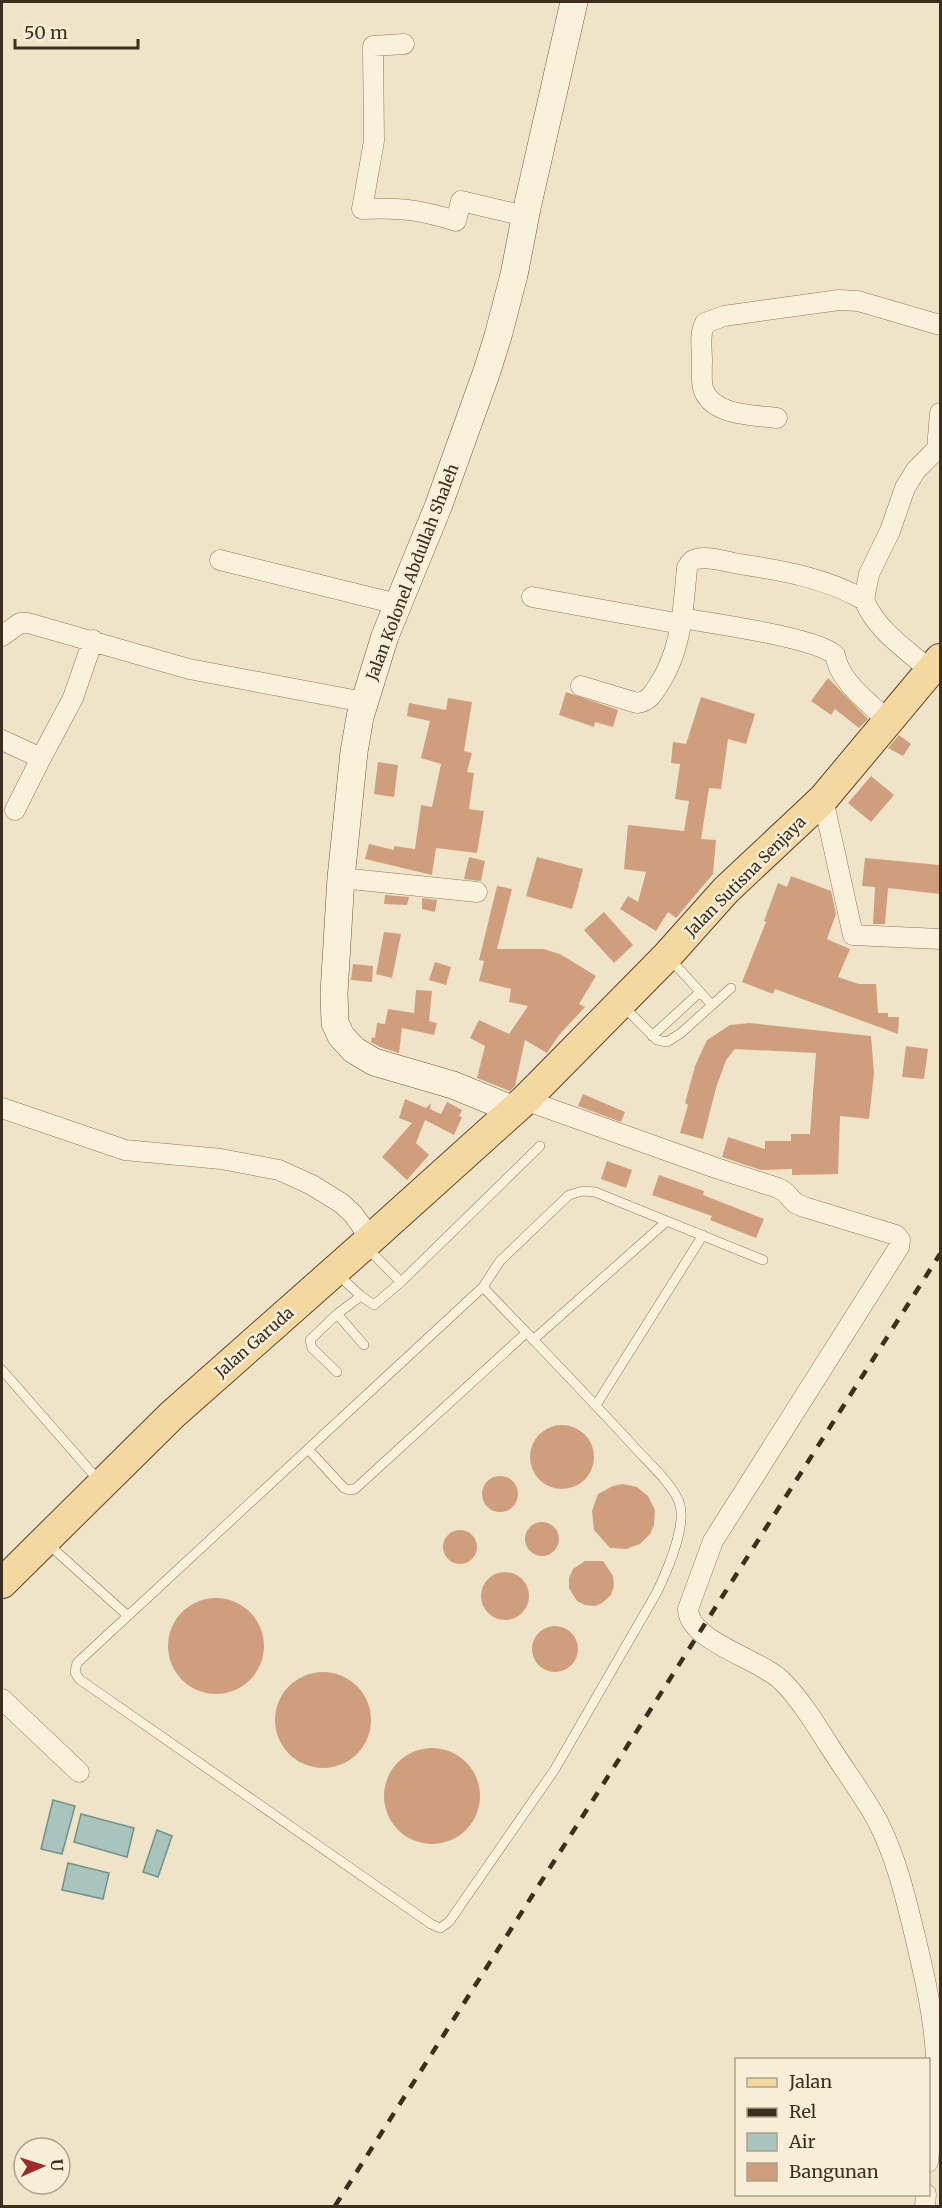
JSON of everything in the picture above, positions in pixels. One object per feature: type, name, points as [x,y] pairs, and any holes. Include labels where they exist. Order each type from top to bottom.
[{"type":"main road","name":"Jalan Kolonel Abdullah Shaleh","points":[[519,1105],[374,1062],[345,1042],[338,1030],[334,1012],[341,878],[354,752],[364,702],[397,604],[438,507],[488,371],[514,275],[525,216],[574,2]]},
{"type":"main road","name":"Jalan Sutisna Senjaya","points":[[519,1105],[667,956],[726,890],[822,799],[936,665]]},
{"type":"main road","name":"Jalan Garuda","points":[[2,1583],[172,1415],[519,1105]]},
{"type":"street","points":[[404,44],[373,46],[374,141],[362,209],[396,207],[425,211],[456,221],[461,201],[525,216]]},
{"type":"street","points":[[777,418],[725,409],[707,395],[703,387],[701,335],[705,323],[724,316],[839,300],[858,301],[940,325]]},
{"type":"street","points":[[864,600],[869,574],[890,531],[905,488],[916,470],[937,450],[940,413]]},
{"type":"street","points":[[581,686],[637,703],[646,701],[671,664],[682,621],[687,568],[693,560],[701,558],[754,566],[813,579],[850,592],[864,600],[875,621],[884,631],[936,665]]},
{"type":"street","points":[[220,560],[397,604]]},
{"type":"street","points":[[532,597],[768,634],[831,651],[835,655],[839,671],[889,722]]},
{"type":"street","points":[[2,636],[17,624],[28,622],[159,661],[216,675],[364,702]]},
{"type":"street","points":[[15,810],[73,698],[93,640]]},
{"type":"street","points":[[2,741],[41,758]]},
{"type":"street","points":[[822,799],[853,935],[940,939]]},
{"type":"street","points":[[341,878],[477,892]]},
{"type":"street","points":[[519,1105],[778,1188],[799,1205],[896,1235],[900,1240],[899,1246],[713,1541],[688,1614],[693,1624],[719,1645],[771,1672],[783,1681],[830,1747],[878,1822],[892,1852],[906,1900],[933,2018],[938,2060],[930,2142]]},
{"type":"street","points":[[2,1108],[125,1150],[221,1159],[279,1170],[312,1185],[341,1203],[353,1214],[368,1242]]},
{"type":"street","points":[[2,1699],[79,1772]]},
{"type":"lane","points":[[667,956],[712,1005]]},
{"type":"lane","points":[[620,1004],[652,1036],[662,1042],[671,1041],[731,988]]},
{"type":"lane","points":[[652,1036],[700,992]]},
{"type":"lane","points":[[334,1272],[374,1305],[401,1282],[540,1146]]},
{"type":"lane","points":[[483,1287],[596,1405],[677,1497],[682,1515],[668,1568],[657,1592],[555,1769],[444,1927],[431,1924],[79,1679],[75,1672],[77,1664],[483,1287],[500,1261],[573,1193],[595,1192],[763,1260]]},
{"type":"lane","points":[[308,1449],[344,1488],[355,1489],[530,1336],[668,1221]]},
{"type":"lane","points":[[596,1405],[703,1235]]},
{"type":"lane","points":[[368,1242],[401,1282]]},
{"type":"lane","points":[[338,1372],[310,1344],[310,1340],[337,1314],[361,1296]]},
{"type":"lane","points":[[337,1314],[364,1345]]},
{"type":"lane","points":[[2,1370],[102,1484]]},
{"type":"lane","points":[[44,1540],[128,1616]]},
{"type":"water","points":[[53,1800],[75,1806],[62,1854],[41,1849]]},
{"type":"water","points":[[81,1814],[134,1828],[127,1857],[74,1842]]},
{"type":"water","points":[[157,1830],[172,1836],[158,1877],[143,1872]]},
{"type":"water","points":[[68,1863],[109,1873],[103,1899],[62,1890]]},
{"type":"building","points":[[828,678],[868,719],[859,728],[835,709],[831,715],[811,701]]},
{"type":"building","points":[[566,692],[618,710],[613,727],[595,722],[594,727],[559,715]]},
{"type":"building","points":[[701,697],[755,714],[746,744],[728,739],[721,789],[709,788],[701,839],[716,840],[713,874],[676,918],[668,912],[656,931],[620,909],[628,896],[638,902],[646,872],[624,869],[628,825],[684,831],[689,801],[675,799],[680,764],[671,763],[673,742],[686,744]]},
{"type":"building","points":[[448,698],[472,702],[464,751],[472,753],[467,772],[474,773],[469,809],[484,811],[477,853],[436,848],[432,875],[365,859],[369,844],[394,850],[394,846],[415,849],[421,805],[432,807],[441,764],[421,758],[430,721],[407,716],[409,703],[446,710]]},
{"type":"building","points":[[899,735],[911,744],[903,756],[888,748]]},
{"type":"building","points":[[378,762],[398,765],[394,797],[374,794]]},
{"type":"building","points":[[871,776],[894,795],[871,822],[848,803]]},
{"type":"building","points":[[469,857],[485,861],[481,881],[464,879]]},
{"type":"building","points":[[537,857],[583,869],[579,884],[577,882],[579,885],[572,909],[526,896]]},
{"type":"building","points":[[865,858],[940,865],[940,894],[888,888],[885,924],[873,924],[875,887],[862,886]]},
{"type":"building","points":[[791,876],[831,891],[836,914],[827,939],[850,949],[838,977],[859,984],[876,984],[878,1013],[888,1013],[888,1017],[899,1017],[898,1034],[775,989],[773,994],[742,982],[766,922],[764,921],[778,883],[787,887]]},
{"type":"building","points":[[497,886],[512,889],[497,949],[543,949],[560,954],[596,976],[579,1004],[585,1007],[559,1035],[547,1053],[525,1040],[515,1086],[510,1091],[477,1078],[485,1046],[470,1038],[479,1020],[509,1034],[528,1006],[509,1002],[511,989],[479,981],[484,961],[479,960]]},
{"type":"building","points":[[385,895],[409,897],[407,905],[384,904]]},
{"type":"building","points":[[422,898],[437,900],[435,912],[422,909]]},
{"type":"building","points":[[604,912],[633,945],[614,963],[584,930]]},
{"type":"building","points":[[384,932],[401,934],[392,978],[376,974]]},
{"type":"building","points":[[435,962],[451,967],[446,985],[429,980]]},
{"type":"building","points":[[353,964],[373,966],[372,982],[351,980]]},
{"type":"building","points":[[416,990],[432,991],[429,1021],[437,1023],[434,1035],[402,1028],[399,1053],[371,1042],[372,1037],[375,1038],[377,1023],[385,1024],[388,1009],[414,1013]]},
{"type":"building","points":[[749,1023],[871,1036],[874,1073],[869,1119],[840,1116],[838,1174],[792,1175],[792,1169],[761,1170],[722,1157],[728,1137],[765,1149],[765,1141],[791,1141],[791,1134],[810,1134],[816,1053],[735,1049],[726,1060],[716,1088],[703,1139],[680,1133],[695,1066],[707,1040],[730,1025]]},
{"type":"building","points":[[906,1046],[928,1049],[924,1079],[902,1077]]},
{"type":"building","points":[[583,1094],[625,1112],[621,1122],[578,1106]]},
{"type":"building","points":[[405,1099],[426,1108],[431,1103],[430,1109],[441,1114],[447,1102],[462,1110],[459,1116],[462,1117],[454,1135],[425,1120],[416,1143],[429,1155],[407,1180],[382,1157],[412,1123],[399,1118]]},
{"type":"building","points":[[607,1161],[632,1170],[626,1188],[601,1179]]},
{"type":"building","points":[[659,1175],[704,1191],[703,1195],[764,1219],[756,1238],[710,1220],[712,1216],[652,1195]]},
{"type":"building","points":[[556,1425],[568,1425],[585,1434],[592,1445],[594,1457],[592,1469],[585,1480],[568,1489],[556,1489],[544,1484],[535,1475],[530,1463],[530,1451],[535,1439],[544,1430]]},
{"type":"building","points":[[500,1476],[513,1481],[518,1494],[513,1507],[500,1512],[487,1507],[482,1494],[487,1481]]},
{"type":"building","points":[[623,1484],[637,1487],[648,1496],[655,1510],[654,1525],[650,1534],[640,1544],[626,1549],[610,1548],[594,1530],[592,1511],[598,1494],[613,1486]]},
{"type":"building","points":[[542,1522],[554,1527],[559,1539],[554,1551],[542,1556],[530,1551],[525,1539],[530,1527]]},
{"type":"building","points":[[460,1530],[472,1535],[477,1547],[472,1559],[460,1564],[448,1559],[443,1547],[448,1535]]},
{"type":"building","points":[[585,1561],[603,1561],[613,1576],[614,1586],[611,1595],[595,1606],[577,1601],[569,1588],[569,1578],[573,1569]]},
{"type":"building","points":[[500,1572],[510,1572],[522,1579],[529,1591],[529,1601],[522,1613],[510,1620],[500,1620],[485,1609],[481,1601],[481,1591],[492,1576]]},
{"type":"building","points":[[216,1598],[234,1602],[250,1612],[260,1628],[264,1646],[260,1664],[250,1680],[234,1690],[216,1694],[198,1690],[182,1680],[172,1664],[168,1646],[172,1628],[182,1612],[198,1602]]},
{"type":"building","points":[[555,1626],[571,1633],[578,1649],[571,1665],[555,1672],[539,1665],[532,1649],[539,1633]]},
{"type":"building","points":[[323,1672],[341,1676],[357,1686],[367,1702],[371,1720],[367,1738],[357,1754],[341,1764],[323,1768],[305,1764],[289,1754],[279,1738],[275,1720],[279,1702],[289,1686],[305,1676]]},
{"type":"building","points":[[432,1748],[450,1752],[466,1762],[476,1778],[480,1796],[476,1814],[466,1830],[450,1840],[432,1844],[414,1840],[398,1830],[388,1814],[384,1796],[388,1778],[398,1762],[414,1752]]},
{"type":"railway","points":[[335,2206],[940,1254]]}]
